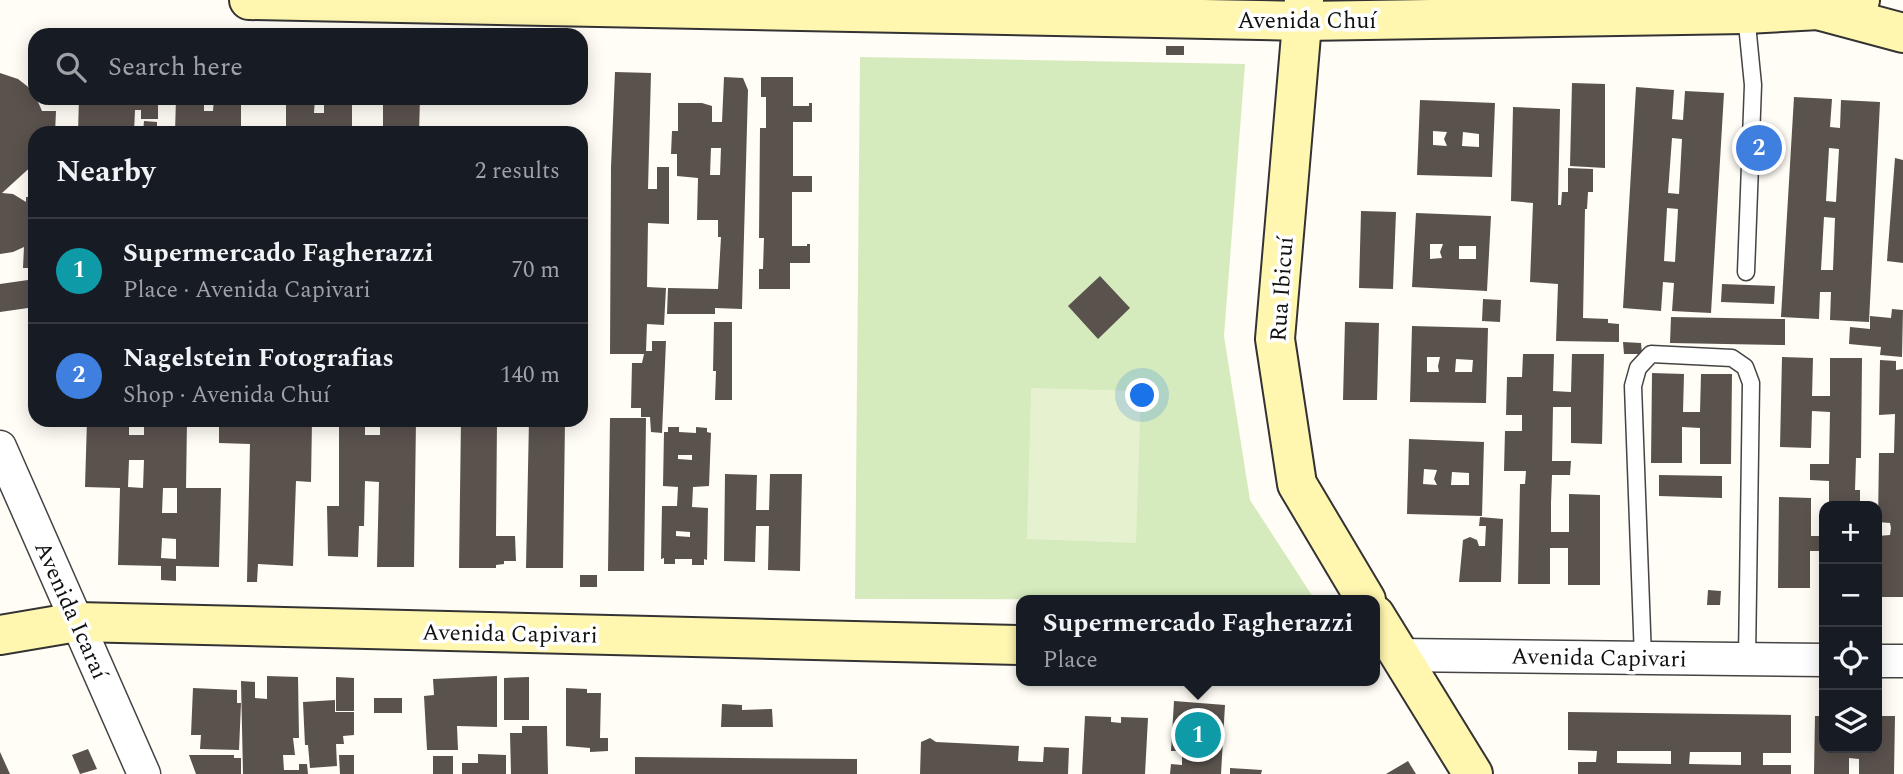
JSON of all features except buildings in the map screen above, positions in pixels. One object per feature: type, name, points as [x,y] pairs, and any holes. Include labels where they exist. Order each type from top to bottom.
[{"type":"street","name":"Avenida Chuí","points":[[249,0],[1746,14],[1819,10]]},
{"type":"street","points":[[1819,10],[1860,0]]},
{"type":"street","points":[[1819,10],[1903,33]]},
{"type":"street","name":"Rua Ibicuí","points":[[1304,11],[1275,339],[1297,484],[1363,595]]},
{"type":"street","name":"Avenida Icaraí","points":[[0,447],[144,774]]},
{"type":"street","name":"Avenida Capivari","points":[[0,635],[77,622],[1016,645]]},
{"type":"street","points":[[1380,631],[1387,654],[1473,774]]},
{"type":"street","name":"Avenida Capivari","points":[[1387,654],[1819,660]]},
{"type":"street","points":[[1882,661],[1903,661]]},
{"type":"lane","points":[[1746,14],[1753,85],[1746,272]]},
{"type":"lane","points":[[1643,658],[1633,386],[1638,368],[1651,354],[1732,358],[1745,367],[1751,383],[1747,659]]},
{"type":"green space","points":[[860,57],[1245,64],[1224,336],[1250,500],[1312,595],[1016,595],[1016,599],[855,599]]},
{"type":"green space","points":[[1031,388],[1141,391],[1136,543],[1027,539]]},
{"type":"place","name":"Nagelstein Fotografias","points":[[1759,148]]},
{"type":"place","name":"Supermercado Fagherazzi","points":[[1198,735]]}]
